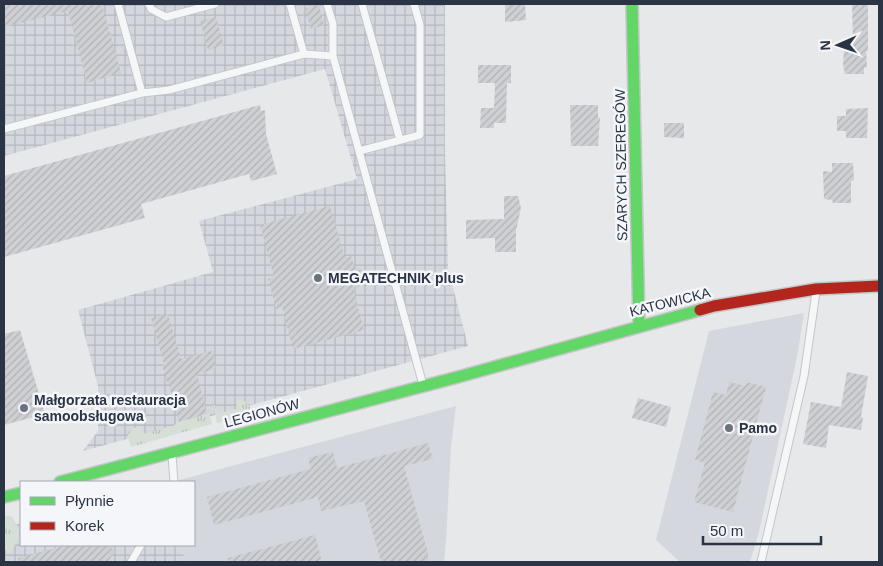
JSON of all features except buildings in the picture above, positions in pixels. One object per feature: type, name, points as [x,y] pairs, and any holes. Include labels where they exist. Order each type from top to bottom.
[{"type":"street","name":"SZARYCH SZEREGÓW","points":[[632,4],[639,326]]},
{"type":"street","name":"KATOWICKA","points":[[472,372],[714,306],[816,289],[879,286]]},
{"type":"street","name":"LEGIONÓW","points":[[64,481],[472,372]]},
{"type":"street","points":[[4,498],[20,493]]},
{"type":"lane","points":[[118,4],[142,93]]},
{"type":"lane","points":[[150,4],[151,9],[166,16],[215,4]]},
{"type":"lane","points":[[290,4],[304,54]]},
{"type":"lane","points":[[327,4],[333,24],[333,56],[423,386]]},
{"type":"lane","points":[[362,4],[400,140]]},
{"type":"lane","points":[[359,151],[420,135],[420,25],[414,4]]},
{"type":"lane","points":[[4,129],[142,93],[169,90],[304,54],[333,56]]},
{"type":"lane","points":[[761,562],[804,376],[816,289]]},
{"type":"lane","points":[[171,453],[174,481]]},
{"type":"lane","points":[[131,562],[140,546]]},
{"type":"shaded area","points":[[4,4],[445,4],[445,154],[448,268],[468,346],[83,451],[98,431],[98,386],[78,310],[213,272],[199,221],[357,179],[325,69],[4,156]]},
{"type":"shaded area","points":[[804,313],[797,357],[759,532],[750,562],[680,562],[656,540],[709,331]]},
{"type":"shaded area","points":[[456,406],[451,447],[444,562],[185,562],[182,546],[195,546],[195,481],[176,481]]},
{"type":"shaded area","points":[[20,523],[20,546],[182,546],[185,562],[4,562],[4,527]]},
{"type":"green space","points":[[236,400],[245,401],[250,407],[250,414],[217,423],[213,405],[215,405],[218,414],[237,409]]},
{"type":"green space","points":[[209,412],[212,424],[131,447],[128,432],[138,426],[141,427],[143,434],[173,426],[180,420]]},
{"type":"green space","points":[[4,516],[11,516],[19,531],[16,545],[8,554],[4,548]]},
{"type":"traffic: fast","points":[[632,4],[639,326]]},
{"type":"traffic: fast","points":[[64,481],[458,377],[700,310]]},
{"type":"traffic: fast","points":[[4,497],[20,493]]},
{"type":"traffic: jam","points":[[700,310],[816,289],[879,286]]},
{"type":"place","name":"MEGATECHNIK plus","points":[[318,278]]},
{"type":"place","name":"Małgorzata restauracja samoobsługowa","points":[[24,408]]},
{"type":"place","name":"Pamo","points":[[729,428]]}]
